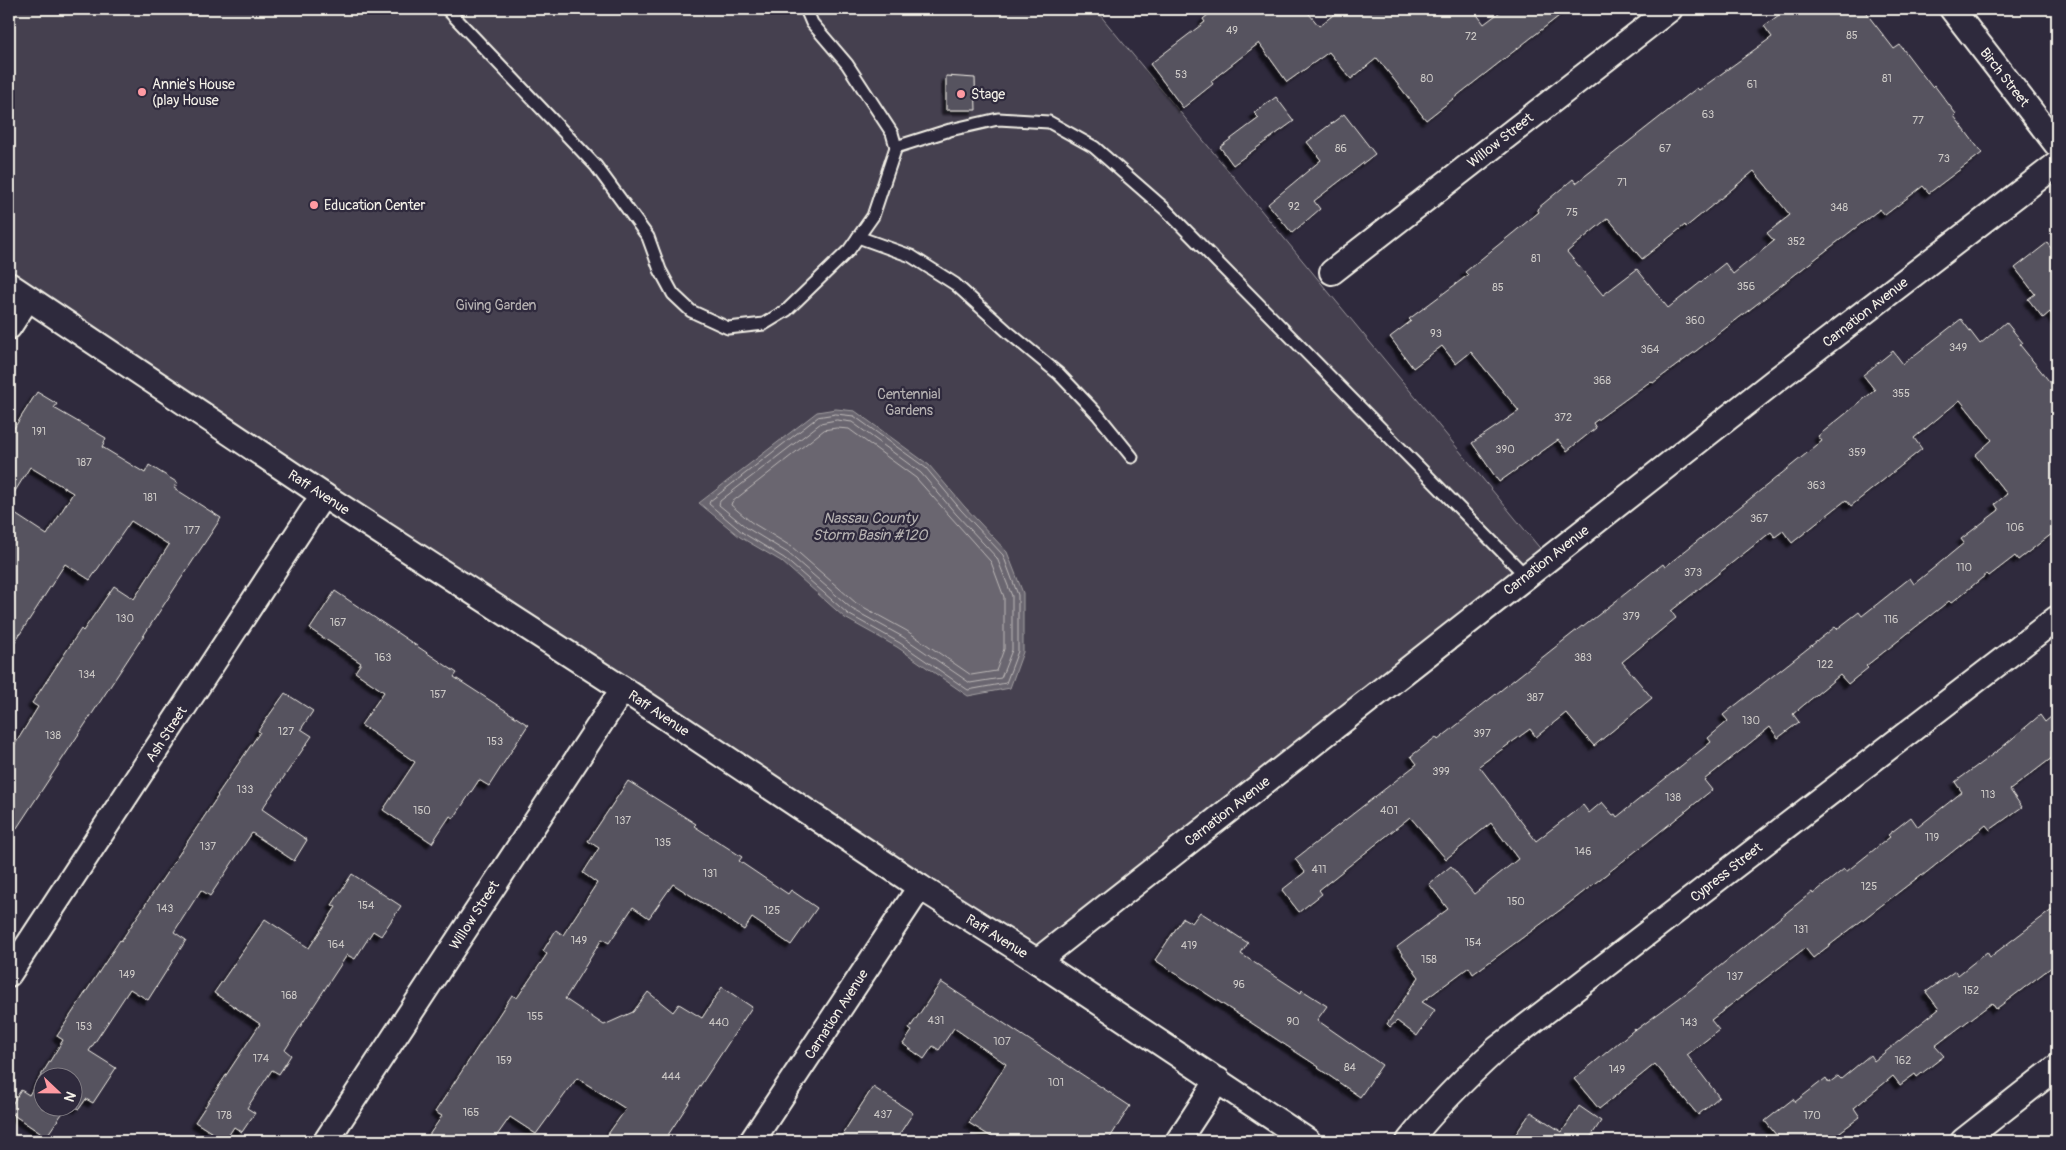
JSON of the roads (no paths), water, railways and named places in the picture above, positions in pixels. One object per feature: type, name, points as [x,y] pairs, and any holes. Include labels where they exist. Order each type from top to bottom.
[{"type":"street","name":"Willow Street","points":[[1332,272],[1670,9]]},
{"type":"street","name":"Birch Street","points":[[1952,9],[2057,145]]},
{"type":"street","name":"Carnation Avenue","points":[[1038,961],[1776,380],[2057,164]]},
{"type":"street","points":[[9,327],[18,292]]},
{"type":"street","name":"Raff Avenue","points":[[18,292],[324,495],[623,689],[920,887],[1038,961],[1308,1141]]},
{"type":"street","name":"Ash Street","points":[[9,974],[324,495]]},
{"type":"street","name":"Cypress Street","points":[[1409,1141],[1426,1119],[1458,1085],[1498,1048],[2057,618]]},
{"type":"street","name":"Willow Street","points":[[326,1141],[623,689]]},
{"type":"street","name":"Carnation Avenue","points":[[752,1141],[920,887]]},
{"type":"street","points":[[1963,1141],[2057,1067]]},
{"type":"street","points":[[1178,1141],[1218,1080]]},
{"type":"lane","points":[[447,9],[596,166],[648,237],[660,270],[674,294],[692,311],[728,328],[764,324],[787,310],[849,250],[873,216],[896,147],[892,133],[846,64],[812,23],[806,9]]},
{"type":"lane","points":[[896,147],[950,130],[998,119],[1049,122],[1094,147],[1165,209],[1526,576]]},
{"type":"lane","points":[[858,237],[912,256],[955,284],[1058,374],[1098,415],[1132,457]]},
{"type":"water","name":"Nassau County Storm Basin #120","points":[[836,409],[855,411],[929,465],[1007,552],[1023,593],[1023,652],[1010,688],[968,696],[897,647],[845,618],[781,561],[740,537],[699,503],[817,412]]},
{"type":"place","name":"Annie's House (play House","points":[[142,92]]},
{"type":"place","name":"Stage","points":[[961,94]]},
{"type":"place","name":"Education Center","points":[[314,205]]},
{"type":"park label","name":"Giving Garden","points":[[496,305]]},
{"type":"park label","name":"Centennial Gardens","points":[[909,402]]}]
